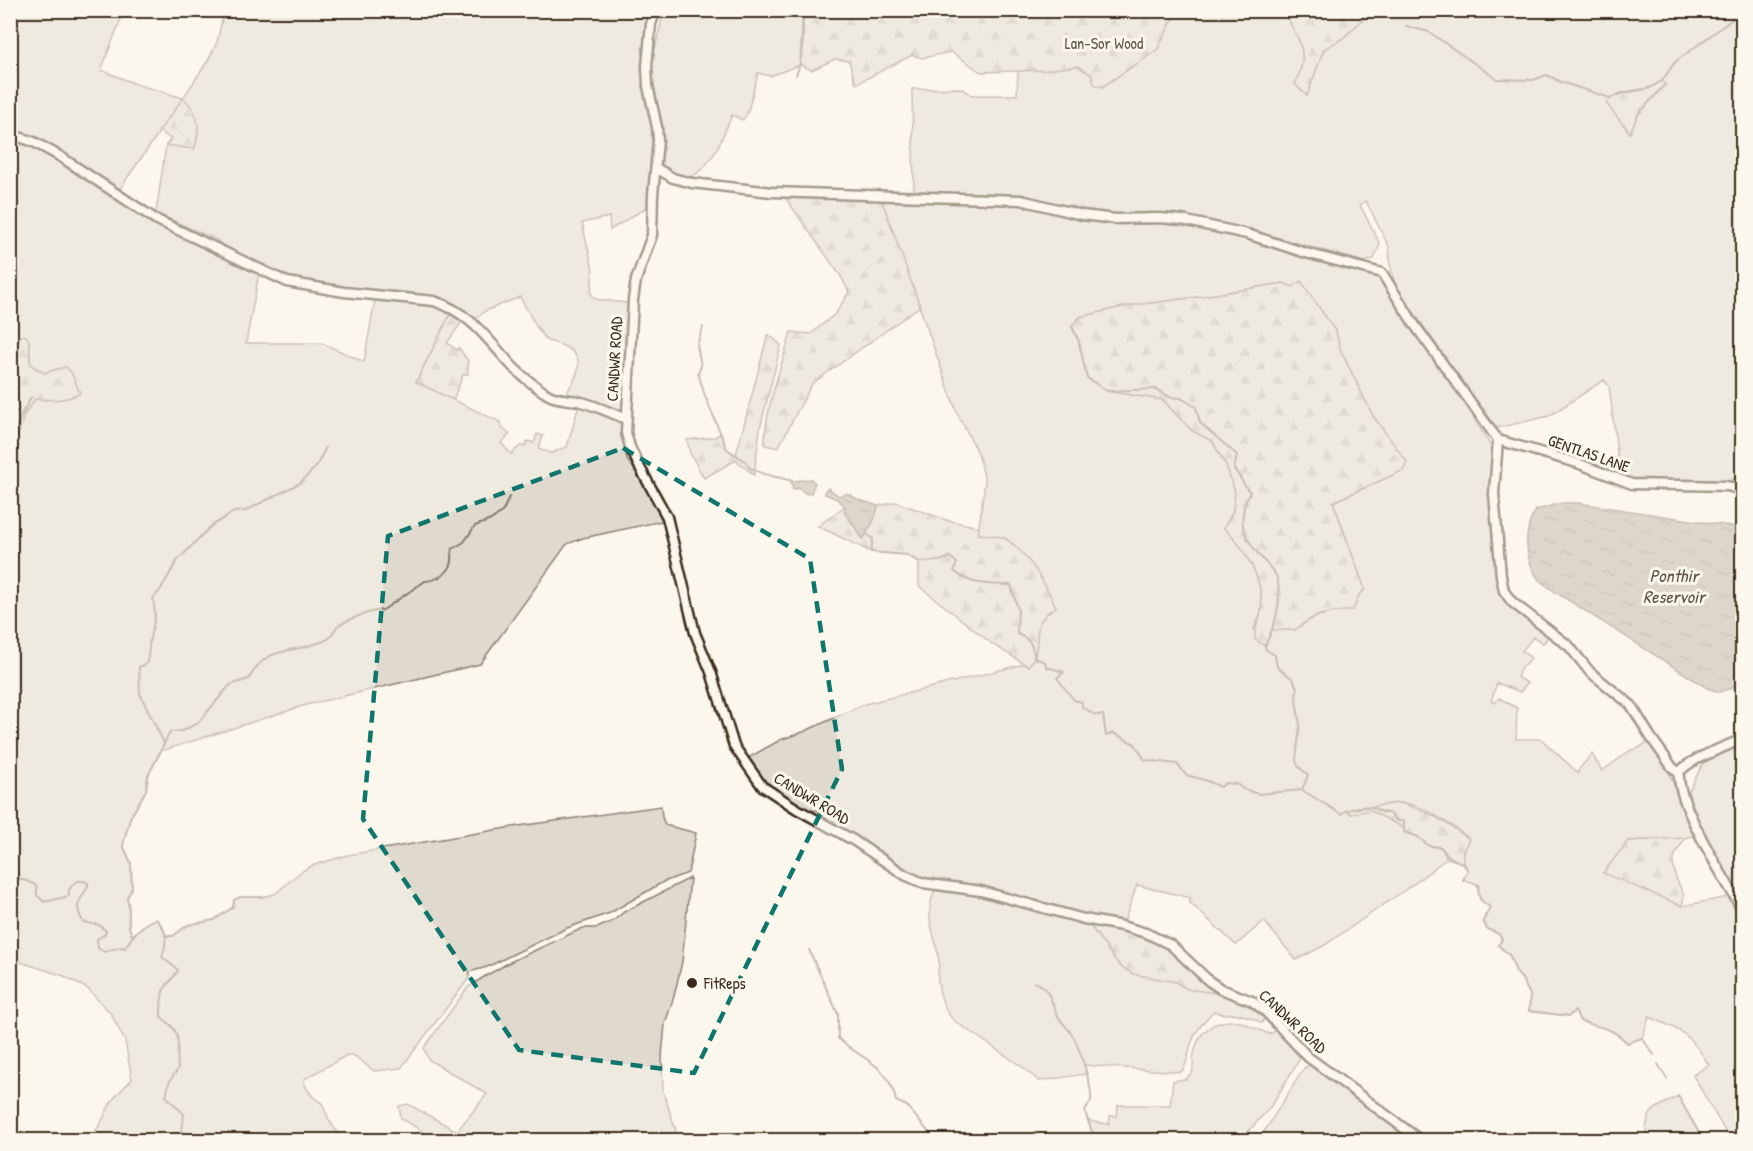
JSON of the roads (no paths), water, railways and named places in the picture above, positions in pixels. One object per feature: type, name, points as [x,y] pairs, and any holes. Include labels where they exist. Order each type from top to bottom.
[{"type":"street","name":"CANDWR ROAD","points":[[656,10],[651,24],[647,66],[648,86],[657,127],[652,236],[636,280],[633,300],[626,433],[630,447],[654,490],[670,528],[695,633],[711,672],[734,746],[762,786],[775,796],[853,840],[905,875],[923,883],[981,891],[1084,919],[1122,926],[1146,933],[1171,945],[1209,981],[1259,1006],[1308,1057],[1420,1140]]},
{"type":"street","points":[[10,134],[34,142],[61,157],[155,219],[287,282],[345,292],[434,301],[446,305],[471,321],[488,336],[519,372],[550,396],[578,401],[626,418]]},
{"type":"street","points":[[656,168],[673,178],[692,183],[772,192],[1021,200],[1082,215],[1115,219],[1182,220],[1247,234],[1306,253],[1382,273],[1414,324],[1498,440],[1494,494],[1504,591],[1512,602],[1569,646],[1590,672],[1631,705],[1650,736],[1672,767],[1679,773]]},
{"type":"street","name":"GENTLAS LANE","points":[[1498,440],[1568,460],[1632,484],[1727,486],[1743,490]]},
{"type":"street","points":[[1743,740],[1692,762],[1682,768],[1679,773],[1682,792],[1702,838],[1743,909]]},
{"type":"water","points":[[811,479],[815,483],[811,493],[807,494],[797,488],[793,490],[791,483],[793,481]]},
{"type":"water","points":[[828,488],[839,496],[847,493],[878,506],[874,520],[863,539],[845,513],[845,506],[837,499],[825,494]]},
{"type":"water","name":"Ponthir Reservoir","points":[[1562,503],[1578,503],[1742,528],[1742,685],[1719,692],[1707,688],[1555,592],[1537,577],[1528,552],[1529,526],[1536,510]]},
{"type":"waterway","points":[[796,75],[802,52],[803,10]]},
{"type":"waterway","points":[[1729,10],[1734,18]]},
{"type":"waterway","points":[[1406,26],[1429,32],[1497,79],[1533,80],[1547,75],[1610,98],[1622,93],[1650,88],[1662,81],[1675,62],[1742,12]]},
{"type":"waterway","points":[[1072,326],[1079,342],[1087,378],[1107,391],[1155,389],[1170,397],[1181,398],[1196,407],[1200,423],[1237,455],[1234,469],[1250,492],[1243,513],[1244,530],[1252,547],[1274,572],[1279,587],[1277,613],[1265,646],[1266,650],[1275,655],[1277,667],[1293,679],[1297,688],[1296,700],[1300,725],[1296,760],[1298,766],[1308,775],[1302,790]]},
{"type":"waterway","points":[[703,327],[697,345],[701,366],[698,373],[727,449],[745,461],[750,468],[793,481]]},
{"type":"waterway","points":[[10,442],[31,397]]},
{"type":"waterway","points":[[164,743],[140,694],[139,667],[146,664],[148,656],[155,617],[153,599],[177,561],[211,526],[234,512],[245,511],[300,483],[316,467],[326,447]]},
{"type":"waterway","points":[[132,935],[127,898],[132,888],[131,863],[123,845],[130,818],[146,790],[148,776],[170,732],[182,731],[198,723],[230,685],[249,679],[256,667],[265,659],[274,654],[317,644],[328,639],[339,625],[361,615],[383,610],[425,581],[436,579],[449,569],[452,563],[452,549],[464,542],[475,526],[491,520],[503,511],[509,497]]},
{"type":"waterway","points":[[867,534],[873,539],[871,552],[907,555],[919,562],[940,561],[950,557],[957,563],[954,571],[960,576],[974,582],[1011,585],[1018,610],[1017,634],[1030,643],[1035,658],[1045,662],[1047,667],[1064,672],[1057,678],[1074,700],[1082,702],[1082,707],[1095,715],[1103,715],[1106,736],[1113,733],[1135,744],[1145,760],[1177,764],[1186,775],[1221,787],[1225,783],[1237,784],[1243,789],[1258,794],[1302,790],[1341,814],[1355,808],[1367,807],[1389,813],[1397,821],[1404,821],[1404,832],[1418,837],[1429,846],[1441,847],[1448,856],[1468,870],[1463,880],[1479,885],[1480,899],[1490,907],[1483,921],[1487,929],[1499,934],[1502,940],[1498,945],[1510,956],[1516,972],[1530,995],[1529,1011],[1569,1016],[1575,1011],[1580,1021],[1611,1031],[1627,1043],[1642,1038],[1654,1055]]},
{"type":"waterway","points":[[10,858],[15,857],[19,878],[37,887],[37,895],[44,902],[69,896],[69,890],[77,882],[88,883],[78,911],[83,922],[99,925],[106,931],[97,939],[98,948],[104,952],[120,947],[125,948],[138,930],[156,919],[160,923],[165,942],[162,957],[178,970],[163,991],[161,1017],[174,1029],[178,1040],[178,1068],[170,1081],[166,1096],[184,1114],[181,1140]]},
{"type":"waterway","points":[[166,936],[173,936],[188,925],[214,920],[233,907],[234,900],[240,897],[262,897]]},
{"type":"waterway","points":[[809,950],[838,1014],[838,1038],[881,1070],[892,1088],[896,1101],[907,1106],[935,1140]]},
{"type":"waterway","points":[[1034,982],[1046,991],[1058,1017],[1071,1033],[1077,1046],[1090,1086],[1091,1100],[1085,1112],[1095,1140]]},
{"type":"waterway","points":[[1658,1064],[1667,1079]]},
{"type":"waterway","points":[[1678,1096],[1703,1140]]},
{"type":"place","name":"FitReps","points":[[692,983]]},
{"type":"park label","name":"Lan-Sor Wood","points":[[1104,43]]}]
